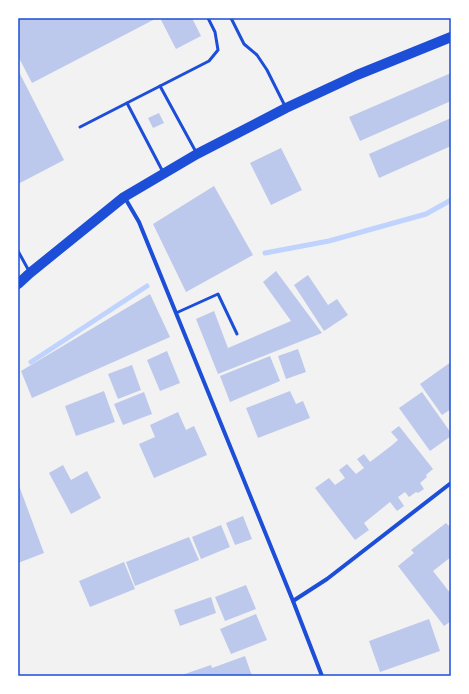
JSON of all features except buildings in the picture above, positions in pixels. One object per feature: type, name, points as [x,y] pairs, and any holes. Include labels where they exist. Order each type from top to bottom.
[{"type":"main road","points":[[430,46],[451,29]]},
{"type":"main road","points":[[18,284],[124,197],[163,173],[286,108],[357,75],[451,37]]},
{"type":"main road","points":[[430,46],[451,43]]},
{"type":"street","points":[[124,197],[139,222],[294,601],[322,676]]},
{"type":"street","points":[[294,601],[327,579],[451,483]]},
{"type":"lane","points":[[80,127],[209,61],[218,50],[215,32],[208,18]]},
{"type":"lane","points":[[231,18],[244,44],[257,54],[267,70],[286,108]]},
{"type":"lane","points":[[160,86],[197,154]]},
{"type":"lane","points":[[127,103],[163,173]]},
{"type":"lane","points":[[18,251],[30,273]]},
{"type":"lane","points":[[176,312],[218,294],[237,334]]},
{"type":"waterway","points":[[265,253],[329,241],[426,214],[451,200]]},
{"type":"waterway","points":[[31,362],[147,286]]}]
